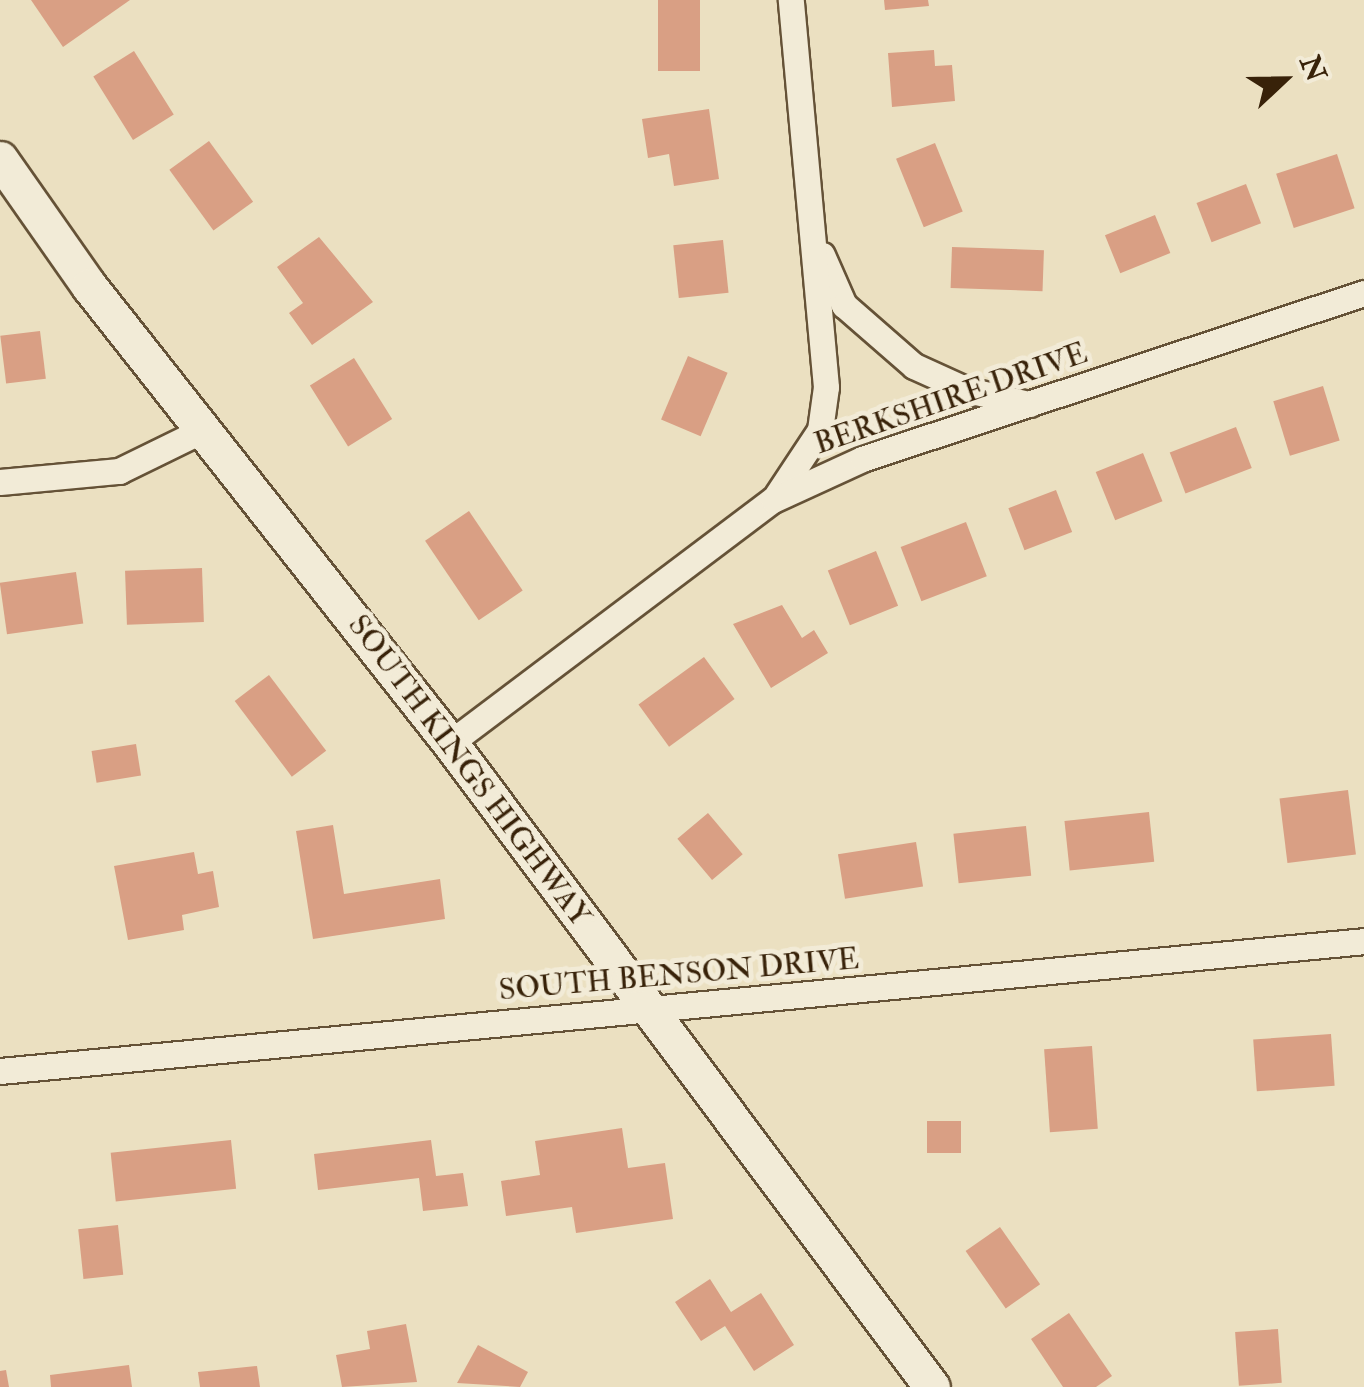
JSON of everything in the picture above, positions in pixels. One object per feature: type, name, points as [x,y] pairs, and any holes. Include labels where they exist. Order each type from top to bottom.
[{"type":"main road","name":"SOUTH KINGS HIGHWAY","points":[[0,159],[201,432],[450,743],[932,1387]]},
{"type":"street","points":[[773,500],[820,430],[826,386],[791,0]]},
{"type":"street","points":[[814,237],[844,305],[873,336],[914,366],[967,390],[1029,404]]},
{"type":"street","name":"BERKSHIRE DRIVE","points":[[450,743],[773,500],[862,459],[1364,293]]},
{"type":"street","points":[[0,482],[119,471],[201,432]]},
{"type":"street","name":"SOUTH BENSON DRIVE","points":[[0,1071],[1364,941]]},
{"type":"building","points":[[31,0],[130,0],[63,47]]},
{"type":"building","points":[[658,0],[700,0],[700,71],[658,71]]},
{"type":"building","points":[[884,0],[928,0],[929,6],[885,10]]},
{"type":"building","points":[[934,50],[935,66],[952,65],[955,101],[892,107],[888,53]]},
{"type":"building","points":[[134,51],[174,115],[133,140],[93,76]]},
{"type":"building","points":[[709,109],[719,179],[674,186],[669,154],[648,158],[642,119]]},
{"type":"building","points":[[209,141],[253,202],[213,230],[169,170]]},
{"type":"building","points":[[935,143],[963,212],[924,227],[896,159]]},
{"type":"building","points":[[1337,154],[1355,208],[1294,228],[1276,174]]},
{"type":"building","points":[[1246,184],[1261,223],[1212,242],[1197,203]]},
{"type":"building","points":[[1155,215],[1170,253],[1120,273],[1105,235]]},
{"type":"building","points":[[319,237],[373,302],[312,345],[289,313],[303,303],[277,267]]},
{"type":"building","points":[[723,240],[729,293],[679,298],[673,245]]},
{"type":"building","points":[[952,247],[1044,250],[1043,291],[951,288]]},
{"type":"building","points":[[40,331],[46,379],[6,384],[0,336]]},
{"type":"building","points":[[688,356],[728,373],[701,436],[661,420]]},
{"type":"building","points":[[354,358],[392,419],[348,447],[310,386]]},
{"type":"building","points":[[1323,386],[1340,441],[1290,456],[1273,401]]},
{"type":"building","points":[[1236,427],[1252,468],[1185,494],[1170,452]]},
{"type":"building","points":[[1143,453],[1162,501],[1115,520],[1096,472]]},
{"type":"building","points":[[1056,490],[1072,532],[1025,550],[1008,508]]},
{"type":"building","points":[[469,511],[523,591],[479,620],[425,541]]},
{"type":"building","points":[[966,522],[987,576],[921,601],[901,547]]},
{"type":"building","points":[[876,551],[898,606],[850,625],[828,570]]},
{"type":"building","points":[[202,568],[204,622],[127,625],[125,571]]},
{"type":"building","points":[[76,572],[83,623],[7,634],[0,583]]},
{"type":"building","points":[[782,605],[802,638],[814,630],[828,653],[771,688],[733,624]]},
{"type":"building","points":[[704,657],[735,699],[669,747],[638,705]]},
{"type":"building","points":[[269,675],[326,751],[292,777],[235,701]]},
{"type":"building","points":[[136,744],[141,776],[97,783],[92,751]]},
{"type":"building","points":[[1348,790],[1356,855],[1287,863],[1280,798]]},
{"type":"building","points":[[1149,812],[1154,862],[1070,871],[1064,821]]},
{"type":"building","points":[[708,813],[743,854],[712,880],[677,839]]},
{"type":"building","points":[[333,825],[344,894],[440,879],[445,919],[313,939],[296,831]]},
{"type":"building","points":[[1026,826],[1031,876],[959,883],[953,834]]},
{"type":"building","points":[[916,842],[923,886],[845,899],[838,854]]},
{"type":"building","points":[[194,852],[198,874],[213,871],[219,907],[182,915],[184,930],[128,940],[114,866]]},
{"type":"building","points":[[1331,1034],[1335,1086],[1257,1091],[1253,1039]]},
{"type":"building","points":[[1092,1046],[1098,1129],[1050,1132],[1044,1049]]},
{"type":"building","points":[[927,1121],[961,1121],[961,1153],[927,1153]]},
{"type":"building","points":[[622,1128],[628,1168],[665,1163],[673,1219],[576,1233],[572,1207],[506,1216],[501,1181],[540,1175],[535,1141]]},
{"type":"building","points":[[231,1140],[236,1189],[116,1201],[111,1153]]},
{"type":"building","points":[[431,1140],[436,1176],[463,1173],[468,1206],[423,1211],[419,1178],[318,1190],[314,1154]]},
{"type":"building","points":[[118,1225],[123,1275],[83,1279],[78,1229]]},
{"type":"building","points":[[1000,1227],[1040,1284],[1006,1308],[966,1251]]},
{"type":"building","points":[[710,1279],[731,1312],[761,1293],[794,1345],[754,1371],[725,1326],[701,1341],[675,1302]]},
{"type":"building","points":[[1069,1313],[1112,1376],[1096,1387],[1063,1387],[1031,1339]]},
{"type":"building","points":[[406,1324],[417,1382],[342,1387],[336,1355],[370,1349],[367,1331]]},
{"type":"building","points":[[1278,1329],[1282,1383],[1239,1386],[1235,1332]]},
{"type":"building","points":[[478,1345],[528,1372],[520,1387],[457,1383]]},
{"type":"building","points":[[129,1365],[132,1387],[51,1387],[50,1375]]},
{"type":"building","points":[[257,1366],[260,1387],[200,1387],[198,1372]]},
{"type":"building","points":[[6,1370],[9,1387],[0,1387],[0,1371]]}]
